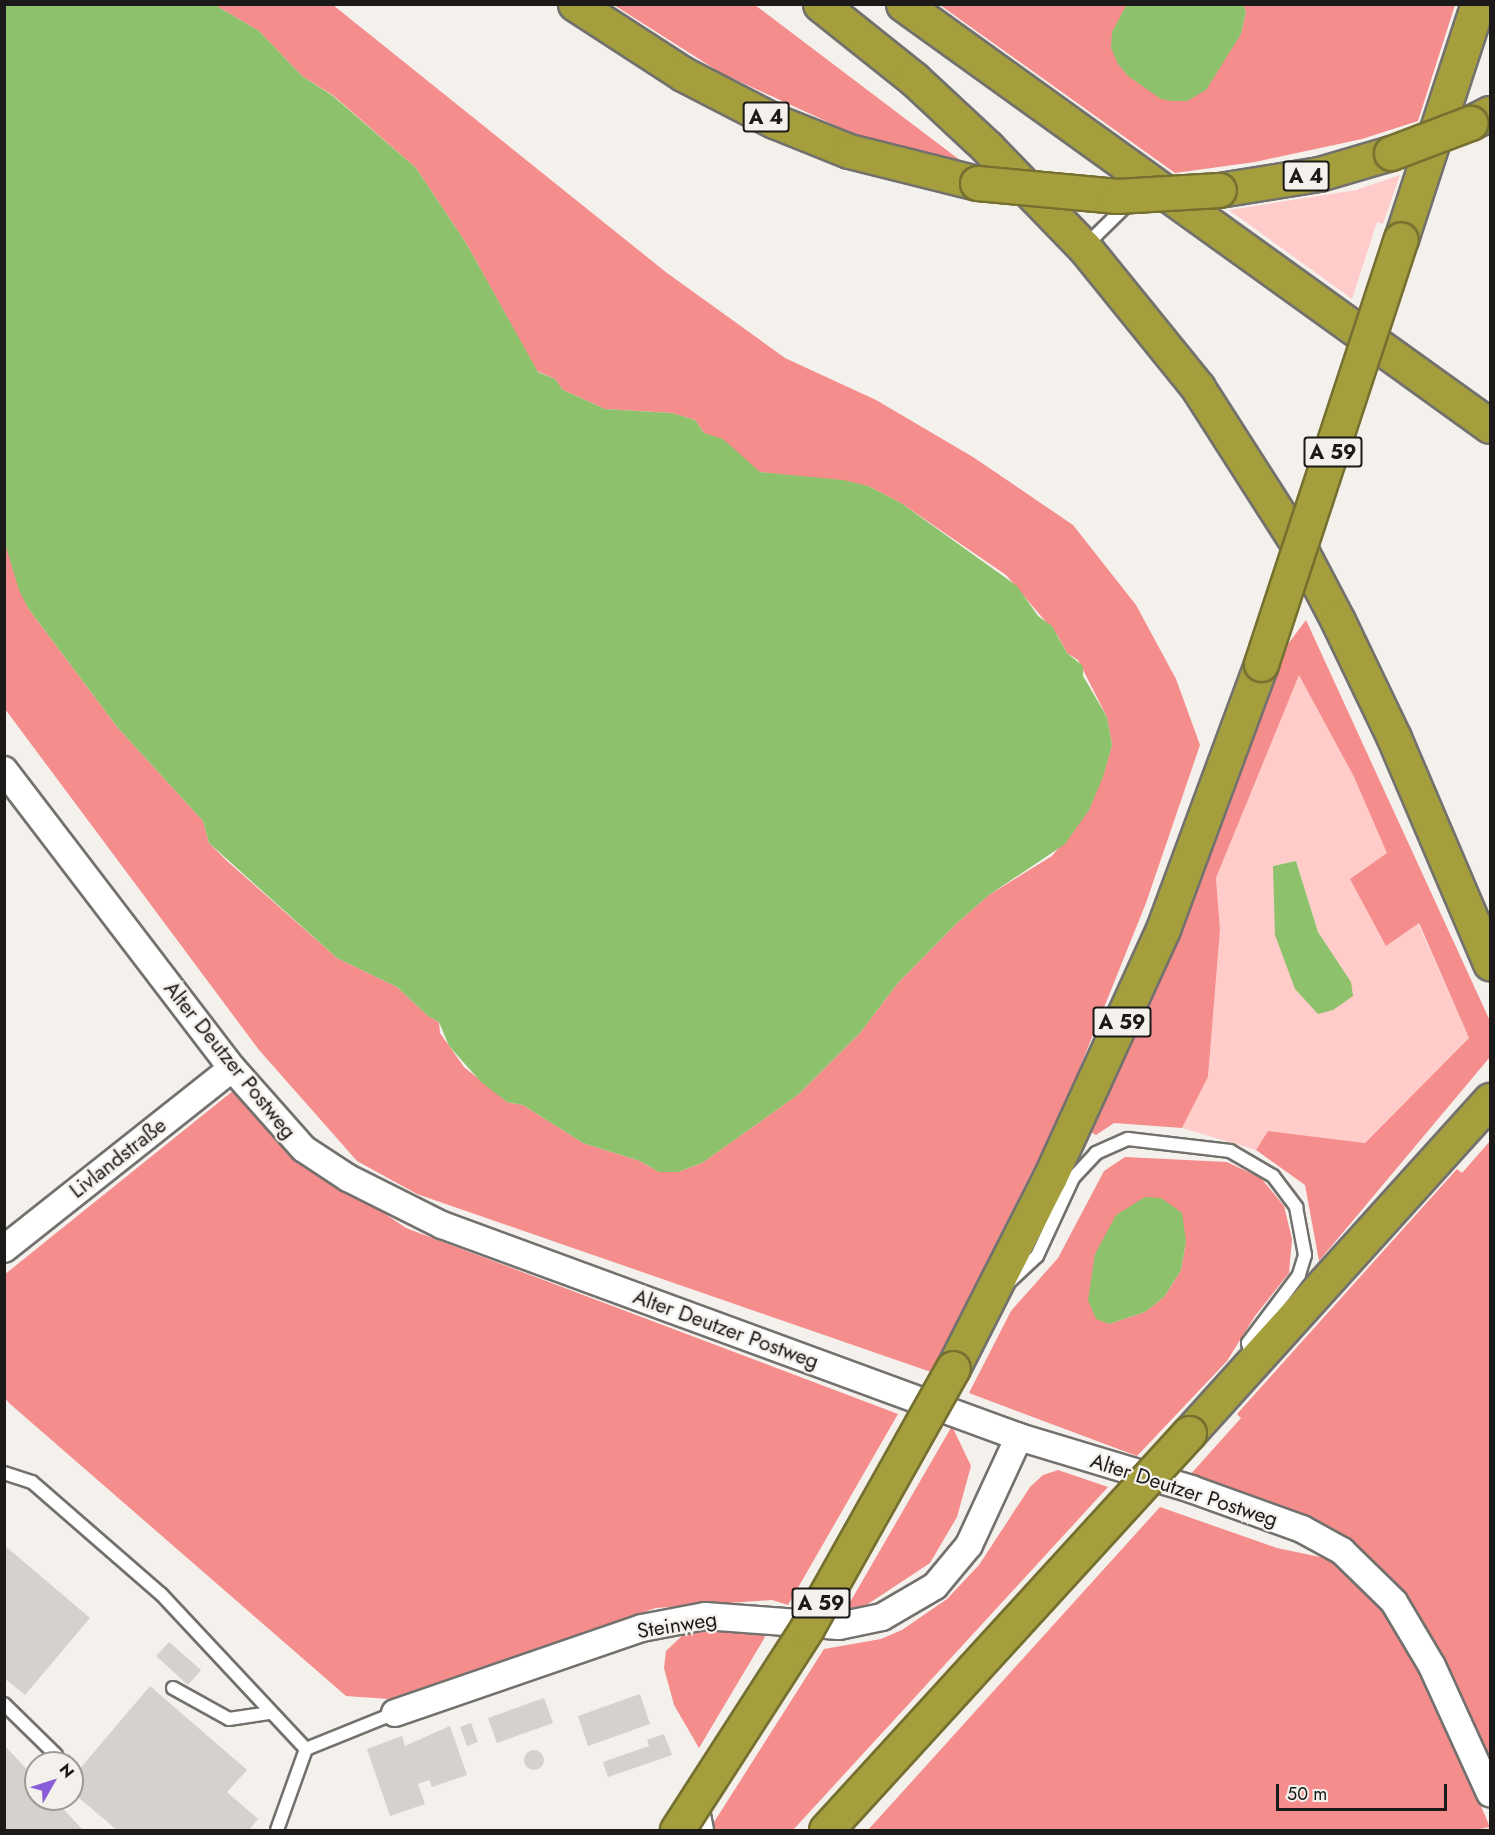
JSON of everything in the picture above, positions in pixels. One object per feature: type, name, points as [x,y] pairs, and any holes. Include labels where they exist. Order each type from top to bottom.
[{"type":"highway","name":"A 4","points":[[575,4],[683,74],[774,121],[849,151],[977,183],[1117,196],[1219,190],[1319,174],[1391,153],[1480,118]]},
{"type":"highway","points":[[820,4],[914,79],[1084,247],[1198,388],[1296,541],[1394,738],[1491,963]]},
{"type":"highway","points":[[903,4],[1152,180],[1491,426]]},
{"type":"highway","name":"A 59","points":[[678,1830],[807,1628],[953,1368],[990,1299],[1098,1074],[1163,929],[1261,664],[1478,4]]},
{"type":"highway","points":[[826,1830],[1491,1100]]},
{"type":"street","name":"Alter Deutzer Postweg","points":[[4,770],[232,1068],[304,1149],[348,1178],[442,1226],[1019,1437],[1191,1489],[1302,1529],[1342,1551],[1394,1602],[1432,1666],[1491,1793]]},
{"type":"street","name":"Livlandstraße","points":[[4,1249],[232,1068]]},
{"type":"street","name":"Steinweg","points":[[395,1713],[642,1628],[705,1616],[839,1626],[882,1617],[935,1586],[969,1545],[1019,1437]]},
{"type":"lane","points":[[1084,247],[1152,180]]},
{"type":"lane","points":[[990,1299],[1038,1256],[1073,1178],[1096,1153],[1128,1139],[1230,1151],[1273,1176],[1296,1207],[1305,1255],[1299,1275],[1248,1344],[1252,1361]]},
{"type":"lane","points":[[4,1473],[32,1482],[161,1594],[269,1713],[306,1749]]},
{"type":"lane","points":[[173,1688],[228,1719],[269,1713]]},
{"type":"lane","points":[[4,1704],[52,1751]]},
{"type":"lane","points":[[277,1830],[306,1749],[395,1713]]},
{"type":"lane","points":[[698,1778],[707,1830]]},
{"type":"shaded area","points":[[1127,4],[1243,5],[1246,12],[1241,34],[1206,90],[1187,101],[1171,101],[1161,99],[1128,76],[1118,64],[1111,48],[1112,32]]},
{"type":"shaded area","points":[[5,5],[215,5],[259,31],[302,76],[333,96],[416,168],[466,243],[538,372],[555,379],[563,390],[605,409],[672,413],[695,420],[704,433],[723,439],[760,472],[843,480],[868,486],[901,503],[1017,586],[1038,616],[1052,626],[1067,653],[1083,666],[1083,676],[1107,717],[1112,745],[1103,777],[1089,810],[1065,844],[989,895],[956,924],[897,984],[860,1033],[799,1094],[702,1163],[678,1172],[659,1172],[640,1161],[583,1143],[523,1105],[507,1102],[481,1082],[449,1046],[439,1022],[428,1016],[397,987],[337,958],[209,843],[203,821],[118,728],[28,608],[19,590],[4,540]]},
{"type":"shaded area","points":[[215,5],[333,5],[667,273],[785,358],[876,400],[973,457],[1073,525],[1136,605],[1176,679],[1200,745],[1146,903],[1062,1112],[931,1372],[417,1194],[357,1161],[259,1050],[5,709],[4,540],[28,608],[118,728],[203,821],[209,843],[227,861],[337,958],[397,987],[428,1016],[439,1022],[440,1033],[464,1067],[507,1102],[523,1105],[583,1143],[640,1161],[659,1172],[678,1172],[702,1163],[799,1094],[860,1033],[897,984],[956,924],[989,895],[1052,856],[1089,810],[1107,762],[1112,745],[1107,717],[1078,660],[1067,653],[1058,636],[1006,575],[901,503],[868,486],[760,472],[704,433],[695,420],[672,413],[605,409],[563,390],[555,379],[537,371],[466,243],[416,168],[334,96],[302,76],[259,31]]},
{"type":"shaded area","points":[[614,5],[755,5],[977,173],[865,139],[721,73]]},
{"type":"shaded area","points":[[940,5],[1127,5],[1112,33],[1215,75],[1224,56],[1241,34],[1246,12],[1243,5],[1455,5],[1418,121],[1362,139],[1255,162],[1175,173]]},
{"type":"shaded area","points":[[1400,175],[1383,224],[1377,222],[1352,299],[1229,210],[1356,190]]},
{"type":"shaded area","points":[[1306,620],[1490,1021],[1490,1057],[1319,1261],[1305,1185],[1256,1150],[1268,1131],[1365,1143],[1469,1038],[1419,923],[1386,946],[1350,879],[1387,853],[1354,777],[1299,675],[1216,878],[1220,930],[1208,1077],[1182,1128],[1114,1123],[1096,1135],[1089,1131],[1285,648]]},
{"type":"shaded area","points":[[1299,674],[1354,777],[1388,853],[1350,879],[1418,923],[1469,1038],[1365,1143],[1269,1131],[1256,1150],[1182,1128],[1208,1077],[1220,930],[1216,878]],"holes":[[[1296,861],[1318,932],[1351,982],[1273,866]]]},
{"type":"shaded area","points":[[1296,861],[1318,932],[1351,982],[1353,996],[1333,1010],[1318,1014],[1295,989],[1275,935],[1273,866]]},
{"type":"shaded area","points":[[234,1090],[299,1156],[406,1228],[898,1414],[788,1605],[772,1600],[656,1608],[389,1699],[346,1696],[9,1403],[5,1398],[4,1275]]},
{"type":"shaded area","points":[[1490,1141],[1490,1768],[1402,1596],[1189,1476],[1241,1418],[1237,1414],[1457,1169],[1462,1173]]},
{"type":"shaded area","points":[[1125,1157],[1227,1162],[1261,1178],[1284,1206],[1292,1239],[1289,1273],[1255,1316],[1227,1361],[1137,1456],[969,1393],[1011,1311],[1058,1258],[1104,1171]],"holes":[[[1186,1241],[1181,1270],[1164,1297],[1145,1312],[1109,1324]]]},
{"type":"shaded area","points":[[1145,1197],[1161,1198],[1182,1213],[1186,1241],[1181,1270],[1164,1297],[1145,1312],[1109,1324],[1096,1319],[1088,1300],[1095,1254],[1116,1215]]},
{"type":"shaded area","points":[[952,1426],[971,1466],[957,1517],[930,1563],[868,1604],[845,1611]]},
{"type":"shaded area","points":[[1058,1470],[1108,1487],[793,1830],[709,1830],[824,1649],[881,1639],[902,1630],[947,1599],[979,1565],[1030,1487],[1043,1475]]},
{"type":"shaded area","points":[[1160,1507],[1277,1548],[1339,1561],[1383,1608],[1422,1670],[1490,1827],[1474,1830],[868,1830]]},
{"type":"shaded area","points":[[709,1628],[762,1632],[765,1637],[699,1748],[674,1705],[664,1668],[666,1651],[685,1633]]},
{"type":"building","points":[[4,1545],[90,1618],[25,1695],[4,1678]]},
{"type":"building","points":[[169,1642],[201,1670],[188,1685],[156,1656]]},
{"type":"building","points":[[150,1686],[247,1770],[227,1792],[258,1819],[249,1830],[117,1830],[84,1802],[84,1764]]},
{"type":"building","points":[[640,1694],[650,1724],[588,1746],[578,1716]]},
{"type":"building","points":[[544,1698],[553,1723],[497,1743],[488,1718]]},
{"type":"building","points":[[471,1723],[478,1742],[467,1746],[460,1727]]},
{"type":"building","points":[[450,1726],[467,1775],[432,1787],[429,1780],[418,1784],[425,1804],[390,1816],[367,1749],[402,1736],[405,1746]]},
{"type":"building","points":[[664,1734],[672,1755],[608,1777],[603,1762],[649,1746],[647,1740]]},
{"type":"building","points":[[4,1745],[24,1766],[24,1811],[65,1811],[83,1830],[4,1830]]},
{"type":"building","points":[[530,1750],[538,1750],[544,1756],[544,1764],[538,1770],[530,1770],[524,1764],[524,1756]]}]
